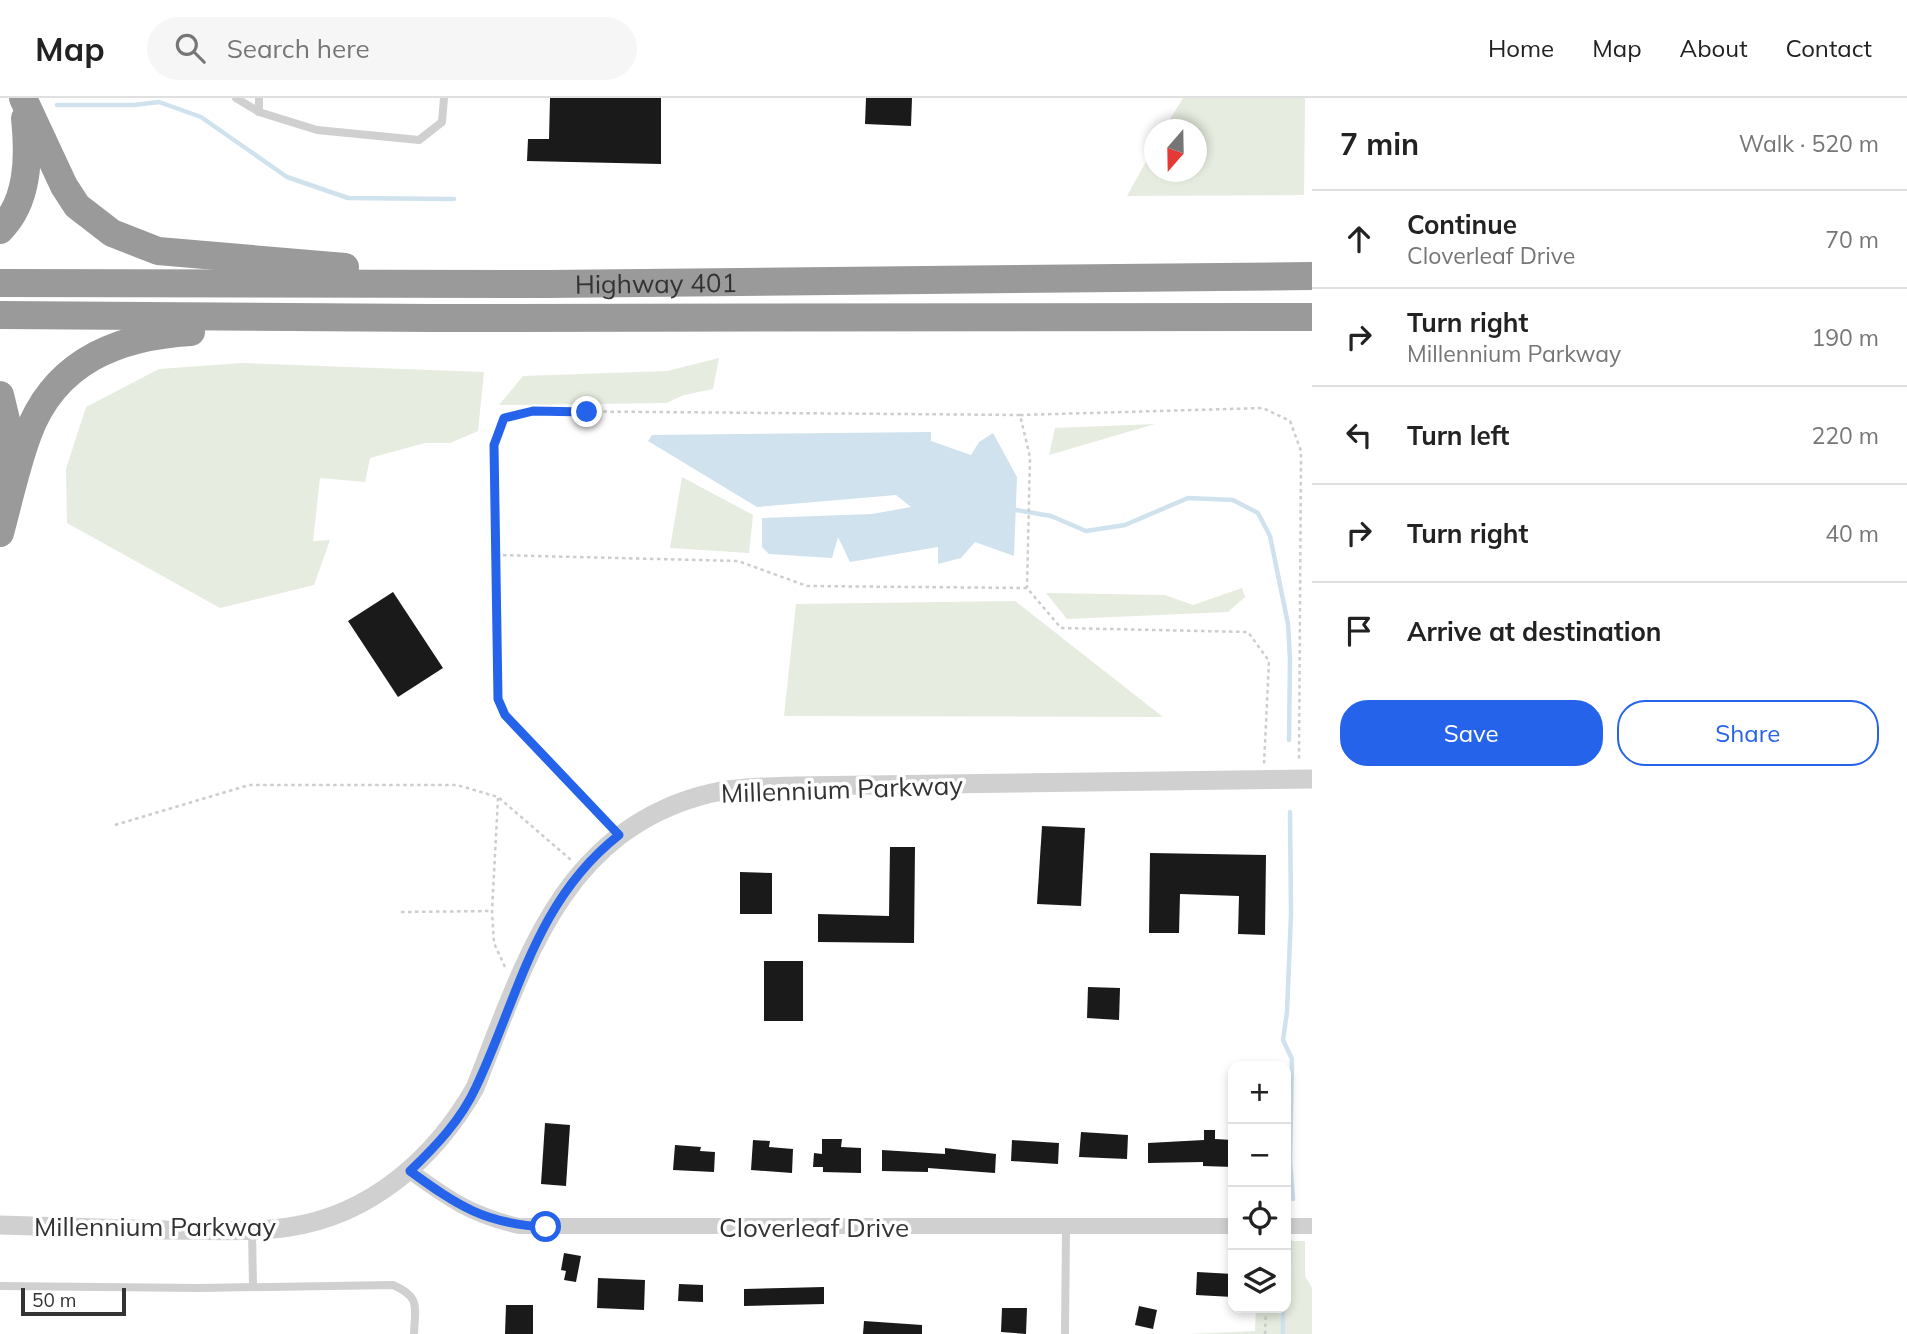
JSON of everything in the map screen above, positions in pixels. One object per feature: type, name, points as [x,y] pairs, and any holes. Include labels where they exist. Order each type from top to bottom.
[{"type":"highway","points":[[0,230],[18,204],[24,183],[27,143],[23,98]]},
{"type":"highway","points":[[23,98],[64,186],[77,206],[113,233],[134,243],[188,254],[547,284]]},
{"type":"highway","name":"Highway 401","points":[[0,283],[547,284],[1312,276]]},
{"type":"highway","name":"Highway 401","points":[[0,315],[431,318],[1312,317]]},
{"type":"highway","points":[[0,533],[24,447],[39,409],[62,380],[81,362],[94,355],[135,340],[173,333],[431,318]]},
{"type":"highway","points":[[0,395],[9,439],[0,516]]},
{"type":"street","name":"Millennium Parkway","points":[[0,1224],[253,1230],[292,1227],[334,1215],[371,1198],[410,1171],[451,1128],[475,1088],[539,935],[582,869],[619,835],[649,817],[699,796],[752,788],[1306,779]]},
{"type":"street","name":"Cloverleaf Drive","points":[[410,1171],[472,1212],[519,1226],[1228,1226]]},
{"type":"street","points":[[1291,1226],[1312,1226]]},
{"type":"lane","points":[[236,98],[259,112],[317,130],[419,140],[442,121],[444,98]]},
{"type":"lane","points":[[259,98],[259,112]]},
{"type":"lane","points":[[1065,1334],[1066,1227]]},
{"type":"lane","points":[[253,1230],[253,1287]]},
{"type":"lane","points":[[0,1286],[393,1285],[408,1291],[413,1298],[414,1334]]},
{"type":"path","points":[[619,835],[505,715],[498,699],[494,445],[504,418],[533,411],[1020,415],[1264,408],[1290,421],[1301,451],[1306,779]]},
{"type":"path","points":[[1020,415],[1030,457],[1027,588],[1061,628],[1248,632],[1269,661],[1264,779]]},
{"type":"path","points":[[496,555],[738,561],[807,586],[1027,588]]},
{"type":"path","points":[[115,825],[249,785],[457,785],[498,797],[582,869]]},
{"type":"path","points":[[498,797],[492,911],[494,943],[515,989]]},
{"type":"path","points":[[401,912],[492,911]]},
{"type":"path","points":[[1265,1334],[1266,1313]]},
{"type":"shaded area","points":[[1183,98],[1305,98],[1304,195],[1127,196],[1144,165],[1144,182],[1207,182],[1207,119],[1170,119]]},
{"type":"shaded area","points":[[719,358],[713,389],[684,395],[666,403],[499,405],[523,376],[667,371]]},
{"type":"shaded area","points":[[242,363],[484,372],[478,431],[450,443],[425,443],[370,458],[365,482],[320,478],[313,541],[330,540],[314,585],[220,608],[67,523],[66,469],[86,407],[159,369]]},
{"type":"shaded area","points":[[1155,424],[1049,455],[1055,428]]},
{"type":"shaded area","points":[[682,477],[753,515],[749,553],[670,548]]},
{"type":"shaded area","points":[[1242,588],[1245,597],[1228,612],[1067,619],[1046,593],[1165,595],[1193,605]]},
{"type":"shaded area","points":[[1015,601],[1163,717],[784,716],[796,604]]},
{"type":"shaded area","points":[[1291,1241],[1305,1241],[1305,1276],[1312,1288],[1312,1334],[1189,1334],[1255,1331],[1256,1313],[1291,1313]]},
{"type":"water","points":[[931,432],[931,441],[971,455],[979,442],[993,433],[1017,477],[1014,556],[975,542],[961,558],[938,564],[938,547],[850,562],[838,537],[832,558],[769,554],[762,547],[762,518],[872,514],[911,507],[896,495],[757,507],[648,441],[652,435]]},
{"type":"building","points":[[550,98],[661,98],[661,164],[527,161],[528,139],[549,139]]},
{"type":"building","points":[[866,98],[912,98],[911,126],[865,124]]},
{"type":"building","points":[[393,592],[443,668],[398,697],[348,621]]},
{"type":"building","points":[[1042,826],[1085,828],[1081,906],[1037,904]]},
{"type":"building","points":[[890,847],[915,847],[914,943],[818,942],[818,914],[889,916]]},
{"type":"building","points":[[1150,853],[1266,855],[1265,935],[1238,934],[1239,896],[1180,894],[1179,933],[1149,933]]},
{"type":"building","points":[[740,872],[772,873],[772,914],[740,914]]},
{"type":"building","points":[[764,961],[803,961],[803,1021],[764,1021]]},
{"type":"building","points":[[1088,987],[1120,988],[1119,1020],[1087,1018]]},
{"type":"building","points":[[545,1123],[570,1125],[566,1186],[541,1184]]},
{"type":"building","points":[[1204,1130],[1215,1130],[1215,1139],[1228,1140],[1228,1167],[1203,1166],[1203,1162],[1148,1163],[1148,1143],[1204,1140]]},
{"type":"building","points":[[1081,1132],[1128,1135],[1127,1159],[1079,1157]]},
{"type":"building","points":[[822,1139],[842,1139],[841,1147],[861,1148],[861,1173],[823,1172],[823,1167],[813,1167],[814,1153],[822,1154]]},
{"type":"building","points":[[753,1140],[770,1141],[769,1147],[793,1149],[792,1173],[751,1170]]},
{"type":"building","points":[[1012,1140],[1059,1143],[1058,1164],[1011,1161]]},
{"type":"building","points":[[675,1145],[701,1147],[700,1151],[715,1152],[714,1172],[673,1170]]},
{"type":"building","points":[[945,1148],[996,1154],[995,1173],[928,1168],[928,1172],[882,1171],[882,1150],[945,1154]]},
{"type":"building","points":[[564,1253],[581,1256],[576,1282],[564,1280],[566,1271],[561,1270]]},
{"type":"building","points":[[1197,1272],[1228,1274],[1228,1297],[1196,1295]]},
{"type":"building","points":[[598,1278],[645,1280],[644,1310],[597,1308]]},
{"type":"building","points":[[679,1284],[703,1285],[703,1302],[678,1301]]},
{"type":"building","points":[[824,1287],[824,1304],[744,1306],[744,1289]]},
{"type":"building","points":[[506,1305],[533,1305],[533,1334],[505,1334]]},
{"type":"building","points":[[1139,1306],[1157,1310],[1153,1329],[1135,1325]]},
{"type":"building","points":[[1002,1308],[1027,1308],[1026,1334],[1001,1332]]},
{"type":"building","points":[[864,1321],[922,1325],[922,1334],[863,1334]]},
{"type":"waterway","points":[[57,105],[134,105],[159,102],[201,117],[287,177],[348,198],[454,199]]},
{"type":"waterway","points":[[1016,510],[1051,516],[1086,531],[1125,525],[1188,498],[1233,500],[1258,513],[1270,536],[1288,624],[1289,740]]},
{"type":"waterway","points":[[1290,812],[1291,914],[1287,1012],[1283,1040],[1292,1059],[1290,1161],[1293,1199]]},
{"type":"waterway","points":[[1283,1313],[1283,1334]]},
{"type":"route","points":[[546,1227],[519,1226],[472,1212],[410,1171],[451,1128],[475,1088],[528,958],[551,913],[582,869],[619,835],[505,715],[498,699],[494,445],[504,418],[533,411],[587,412]]}]
